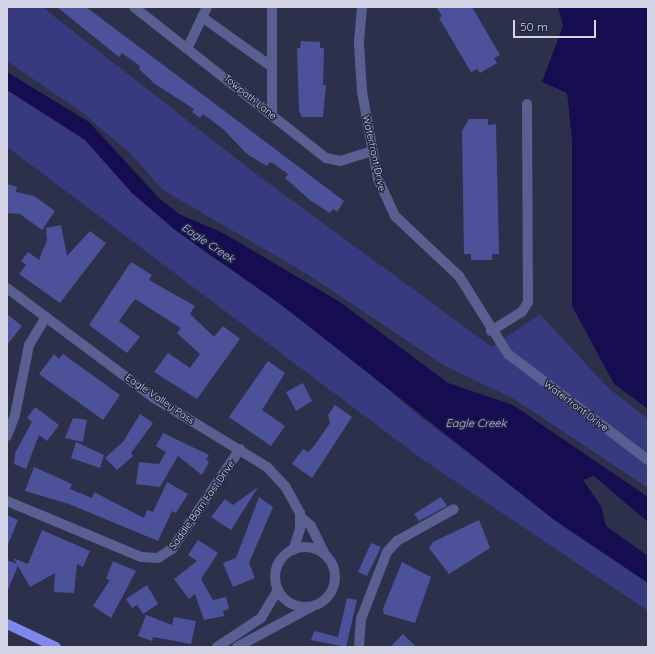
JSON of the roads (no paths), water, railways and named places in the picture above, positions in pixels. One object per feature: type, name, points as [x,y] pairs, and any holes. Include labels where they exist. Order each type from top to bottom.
[{"type":"main road","points":[[7,624],[56,647]]},
{"type":"street","name":"Towpath Lane","points":[[134,7],[188,47],[329,160],[349,160],[373,151]]},
{"type":"street","points":[[188,47],[207,7]]},
{"type":"street","points":[[272,7],[272,115]]},
{"type":"street","name":"Waterfront Drive","points":[[362,7],[360,76],[381,189],[394,216],[459,276],[491,331],[508,354],[648,460]]},
{"type":"street","points":[[202,17],[272,67]]},
{"type":"street","points":[[491,331],[514,318],[528,302],[527,104]]},
{"type":"street","name":"Eagle Valley Pass","points":[[7,288],[165,405],[240,450],[279,477],[302,518],[311,526],[325,556],[333,567],[334,580],[328,596],[237,647]]},
{"type":"street","points":[[7,436],[15,415],[29,344],[46,317]]},
{"type":"street","name":"Saddle Barn East Drive","points":[[7,500],[145,558],[165,556],[240,450]]},
{"type":"street","points":[[359,647],[361,619],[387,552],[397,541],[454,509]]},
{"type":"street","points":[[217,647],[261,618],[278,590],[278,565],[293,550],[302,518]]},
{"type":"street","points":[[293,550],[307,548],[325,556]]},
{"type":"street","points":[[278,590],[292,604],[316,604]]},
{"type":"water","points":[[558,7],[648,7],[648,409],[614,384],[572,306],[572,140],[567,93],[542,82],[563,26]]},
{"type":"water","name":"Eagle Creek","points":[[7,72],[89,122],[160,199],[179,214],[223,233],[340,302],[448,383],[513,405],[648,497],[648,522],[594,476],[583,480],[601,506],[606,526],[648,556],[648,583],[553,519],[283,306],[175,230],[132,193],[85,140],[7,90]]}]
